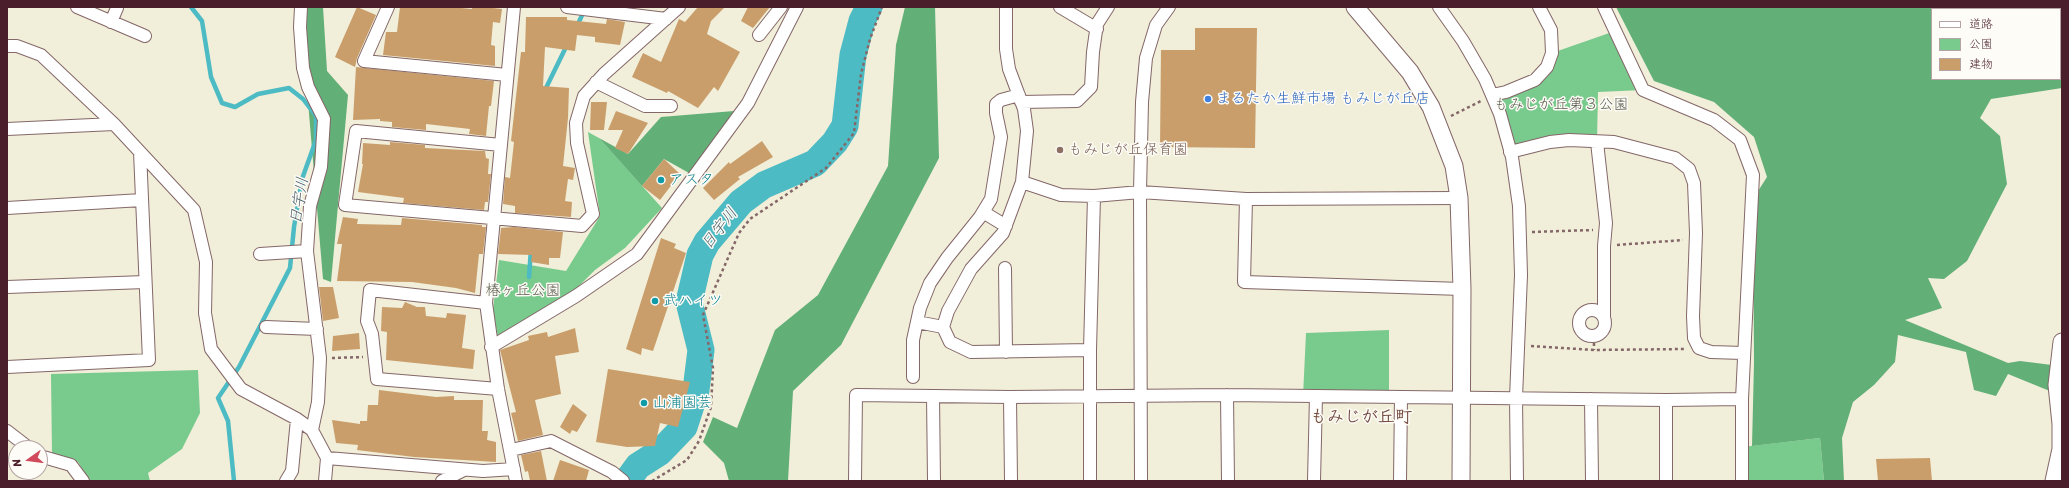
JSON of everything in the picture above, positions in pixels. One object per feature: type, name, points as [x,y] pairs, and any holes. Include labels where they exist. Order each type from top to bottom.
[{"type":"street","points":[[77,7],[145,36]]},
{"type":"street","points":[[302,7],[300,27],[303,68],[308,87],[324,119],[322,167],[310,206],[304,251],[317,329],[320,358],[318,402],[312,430]]},
{"type":"street","points":[[388,7],[364,61],[507,75]]},
{"type":"street","points":[[327,458],[515,475],[498,389],[486,303],[514,7]]},
{"type":"street","points":[[501,145],[356,131],[345,205],[582,226],[593,214],[577,143],[576,123],[584,96],[596,82],[679,7]]},
{"type":"street","points":[[760,35],[781,7]]},
{"type":"street","points":[[491,347],[576,296],[638,254],[748,103],[797,7]]},
{"type":"street","points":[[1006,7],[1006,50],[1009,69],[1020,98],[1027,131],[1022,182],[1003,233],[971,269],[948,311],[942,327],[950,342],[972,352],[1090,350]]},
{"type":"street","points":[[1060,7],[1096,28]]},
{"type":"street","points":[[913,377],[912,340],[916,322],[930,282],[983,212],[991,199],[1001,137],[996,113],[996,104],[1001,100],[1020,98],[1077,101],[1091,87],[1096,28],[1108,7]]},
{"type":"street","points":[[1141,481],[1140,192],[1142,102],[1146,58],[1156,26],[1169,7]]},
{"type":"street","points":[[1355,7],[1410,72],[1431,107],[1454,166],[1459,198],[1462,289],[1461,481]]},
{"type":"street","points":[[1439,7],[1463,41],[1492,95],[1500,114],[1510,152],[1519,206],[1519,345],[1516,398],[1517,481]]},
{"type":"street","points":[[1492,95],[1506,92],[1535,80],[1547,67],[1552,53],[1551,30],[1539,7]]},
{"type":"street","points":[[1604,7],[1643,90],[1714,120],[1740,140],[1753,175],[1743,353],[1742,481]]},
{"type":"street","points":[[111,22],[117,8]]},
{"type":"street","points":[[572,8],[666,19]]},
{"type":"street","points":[[7,46],[16,46],[41,55],[114,124],[194,210],[206,262],[205,313],[211,349],[241,389],[297,419],[312,430],[327,458],[325,481]]},
{"type":"street","points":[[596,82],[645,106],[671,106]]},
{"type":"street","points":[[7,129],[114,124]]},
{"type":"street","points":[[1510,152],[1550,142],[1569,140],[1614,142],[1675,158],[1690,169],[1694,183],[1696,239],[1693,316],[1694,338],[1699,348],[1711,352],[1743,353]]},
{"type":"street","points":[[1597,142],[1603,182],[1605,229],[1604,318],[1603,332],[1594,336],[1584,334],[1579,328],[1580,319],[1586,311],[1596,311],[1604,318]]},
{"type":"street","points":[[7,367],[149,360],[140,152]]},
{"type":"street","points":[[1022,182],[1061,195],[1094,196],[1140,192],[1246,199],[1459,198]]},
{"type":"street","points":[[1090,481],[1090,350],[1094,196]]},
{"type":"street","points":[[1246,199],[1244,282],[1462,289]]},
{"type":"street","points":[[7,208],[142,200]]},
{"type":"street","points":[[983,212],[1006,226]]},
{"type":"street","points":[[260,254],[304,251]]},
{"type":"street","points":[[1005,268],[1006,352]]},
{"type":"street","points":[[7,287],[145,282]]},
{"type":"street","points":[[486,303],[370,290],[367,321],[372,334],[378,379],[498,389]]},
{"type":"street","points":[[916,322],[942,327]]},
{"type":"street","points":[[266,327],[317,329]]},
{"type":"street","points":[[2054,481],[2061,449],[2061,424],[2057,385],[2062,342]]},
{"type":"street","points":[[856,481],[856,395],[1010,397],[1227,395],[1666,400],[1742,399]]},
{"type":"street","points":[[1227,395],[1228,481]]},
{"type":"street","points":[[933,396],[934,481]]},
{"type":"street","points":[[1314,481],[1316,396]]},
{"type":"street","points":[[1010,397],[1011,481]]},
{"type":"street","points":[[1400,481],[1401,397]]},
{"type":"street","points":[[1591,399],[1592,481]]},
{"type":"street","points":[[1666,400],[1666,481]]},
{"type":"street","points":[[286,481],[292,471],[297,419]]},
{"type":"street","points":[[7,431],[19,440]]},
{"type":"street","points":[[510,450],[551,441],[612,472],[623,481]]},
{"type":"street","points":[[48,458],[71,465],[83,481]]},
{"type":"street","points":[[442,481],[464,470]]},
{"type":"path","points":[[652,481],[687,460],[699,441],[711,407],[714,368],[703,316],[739,233],[750,219],[826,168],[854,134],[860,74],[870,39],[882,7]]},
{"type":"path","points":[[1437,123],[1492,95]]},
{"type":"path","points":[[1520,232],[1605,229]]},
{"type":"path","points":[[1604,246],[1696,239]]},
{"type":"path","points":[[1594,336],[1594,350]]},
{"type":"path","points":[[1519,345],[1594,350],[1699,348]]},
{"type":"path","points":[[320,358],[376,357]]},
{"type":"green space","points":[[300,7],[323,7],[327,71],[348,95],[331,282],[323,279]]},
{"type":"green space","points":[[905,7],[935,7],[939,158],[841,345],[793,391],[788,481],[729,481],[724,463],[703,442],[713,417],[737,428],[775,330],[818,295],[888,166],[896,45]]},
{"type":"green space","points":[[1616,7],[2062,7],[2062,88],[1991,99],[1980,118],[2000,136],[2007,184],[1967,261],[1944,279],[1928,278],[1942,308],[1905,320],[2008,363],[2020,361],[2060,366],[2062,396],[2008,374],[1996,396],[1974,390],[1966,352],[1898,335],[1895,362],[1874,385],[1853,402],[1842,438],[1844,481],[1824,481],[1820,438],[1752,446],[1754,363],[1753,199],[1767,177],[1754,137],[1714,102],[1654,81]]},
{"type":"green space","name":"もみじが丘第３公園","points":[[1615,31],[1643,90],[1598,92],[1597,142],[1510,152],[1492,95],[1529,83],[1552,53]]},
{"type":"green space","points":[[734,111],[689,173],[664,159],[642,186],[599,138],[628,154],[661,117]]},
{"type":"green space","name":"椿ヶ丘公園","points":[[588,132],[599,138],[662,208],[625,248],[595,270],[575,290],[498,338],[493,309],[499,260],[566,271],[600,216]]},
{"type":"green space","points":[[1389,330],[1389,397],[1303,396],[1306,333]]},
{"type":"green space","points":[[198,370],[200,413],[182,449],[148,473],[150,481],[90,481],[78,462],[52,454],[51,374]]},
{"type":"green space","points":[[1820,438],[1824,481],[1742,481],[1742,447]]},
{"type":"building","points":[[357,7],[376,15],[357,58],[355,67],[335,57]]},
{"type":"building","points":[[400,7],[451,7],[472,9],[472,7],[484,7],[502,9],[500,23],[493,22],[491,45],[495,46],[495,66],[383,55],[386,32],[397,32]]},
{"type":"building","points":[[698,7],[725,7],[711,21],[707,34],[740,52],[718,91],[714,87],[698,108],[668,91],[667,93],[632,77],[643,53],[661,62],[679,19],[685,22]]},
{"type":"building","points":[[748,7],[770,7],[753,28],[741,21]]},
{"type":"building","points":[[526,17],[567,17],[567,20],[606,24],[607,19],[625,22],[620,45],[595,42],[595,37],[577,35],[575,51],[545,47],[543,86],[569,88],[568,118],[563,166],[575,168],[573,180],[568,179],[565,201],[572,202],[571,217],[515,213],[515,206],[503,204],[505,177],[510,178],[514,142],[511,141],[521,52],[525,52]]},
{"type":"building","name":"まるたか生鮮市場 もみじが丘店","points":[[1195,28],[1257,28],[1255,148],[1160,147],[1161,50],[1195,50]]},
{"type":"building","points":[[356,67],[494,81],[491,106],[489,106],[486,136],[469,134],[470,129],[426,124],[426,130],[392,127],[392,122],[380,121],[380,119],[353,120]]},
{"type":"building","points":[[591,102],[607,102],[604,130],[590,130]]},
{"type":"building","points":[[616,111],[648,123],[628,154],[615,148],[623,130],[608,130]]},
{"type":"building","points":[[762,141],[773,157],[738,177],[740,179],[714,200],[703,188],[729,162],[730,164]]},
{"type":"building","points":[[390,142],[425,145],[425,148],[485,151],[486,158],[489,159],[488,174],[491,174],[488,202],[485,202],[484,210],[403,203],[404,198],[358,192],[363,164],[363,143],[390,145]]},
{"type":"building","name":"アスタ","points":[[664,159],[680,174],[660,200],[642,186]]},
{"type":"building","points":[[343,217],[358,219],[357,224],[401,225],[402,218],[482,225],[482,227],[486,227],[483,254],[479,254],[475,293],[456,288],[412,282],[337,281],[342,244],[337,244]]},
{"type":"building","points":[[514,227],[563,232],[560,258],[549,258],[549,265],[531,262],[532,255],[498,254],[501,228]]},
{"type":"building","name":"武ハイツ","points":[[661,238],[676,244],[674,248],[686,253],[653,351],[642,348],[641,355],[626,349]]},
{"type":"building","points":[[319,287],[333,287],[339,318],[323,321]]},
{"type":"building","points":[[405,302],[417,307],[425,307],[426,316],[446,318],[447,313],[466,315],[462,348],[475,350],[473,369],[386,360],[387,332],[381,331],[382,307],[402,308]]},
{"type":"building","points":[[575,328],[579,352],[555,356],[561,394],[535,400],[543,435],[518,441],[511,413],[516,412],[500,350],[529,340],[528,336],[547,332],[548,337]]},
{"type":"building","points":[[359,333],[360,349],[332,351],[333,336]]},
{"type":"building","name":"山浦園芸","points":[[608,369],[690,382],[678,427],[660,423],[655,446],[627,447],[596,442]]},
{"type":"building","points":[[379,390],[436,397],[454,396],[454,400],[483,400],[482,431],[488,431],[487,440],[496,442],[496,462],[414,457],[357,450],[358,445],[336,443],[332,420],[360,424],[360,421],[367,421],[368,405],[378,405]]},
{"type":"building","points":[[573,404],[587,415],[577,432],[572,430],[570,434],[560,427]]},
{"type":"building","points":[[541,451],[547,481],[530,481],[528,471],[525,472],[521,455]]},
{"type":"building","points":[[1930,458],[1932,481],[1878,481],[1876,459]]},
{"type":"building","points":[[560,460],[589,470],[586,481],[553,481]]},
{"type":"waterway","name":"日宇川","points":[[191,7],[202,21],[211,77],[222,103],[235,107],[258,94],[289,88],[303,99],[316,116],[316,140],[302,179],[294,227],[290,268],[239,367],[218,398],[228,421],[234,481]]},
{"type":"waterway","name":"日宇川","points":[[627,481],[638,466],[660,452],[684,427],[696,390],[701,350],[689,302],[700,255],[707,242],[741,202],[764,185],[815,163],[835,142],[845,126],[853,55],[862,21],[869,7]]},
{"type":"waterway","points":[[577,26],[584,11]]},
{"type":"waterway","points":[[545,90],[567,45]]},
{"type":"waterway","points":[[529,277],[531,249]]},
{"type":"place","name":"まるたか生鮮市場 もみじが丘店","points":[[1208,99]]},
{"type":"place","name":"もみじが丘保育園","points":[[1060,150]]},
{"type":"place","name":"アスタ","points":[[661,180]]},
{"type":"place","name":"武ハイツ","points":[[655,301]]},
{"type":"place","name":"山浦園芸","points":[[644,403]]},
{"type":"district","name":"もみじが丘町","points":[[1361,418]]}]
